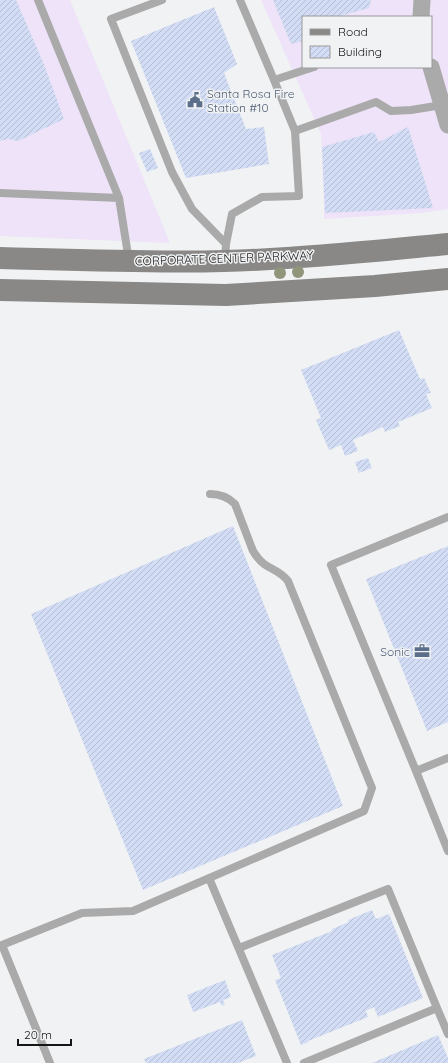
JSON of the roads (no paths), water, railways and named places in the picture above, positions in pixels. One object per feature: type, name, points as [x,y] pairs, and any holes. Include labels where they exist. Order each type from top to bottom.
[{"type":"street","points":[[421,16],[422,0]]},
{"type":"street","points":[[430,68],[448,125]]},
{"type":"street","name":"CORPORATE CENTER PARKWAY","points":[[0,258],[129,262],[225,252],[347,254],[448,244]]},
{"type":"street","points":[[0,290],[226,295],[375,286],[448,279]]},
{"type":"lane","points":[[38,0],[119,198],[129,262]]},
{"type":"lane","points":[[162,0],[111,19],[172,172],[192,209],[225,252]]},
{"type":"lane","points":[[225,252],[232,214],[262,197],[299,196],[295,131],[240,0]]},
{"type":"lane","points":[[274,80],[311,68]]},
{"type":"lane","points":[[295,131],[376,102],[391,111],[411,110],[442,105]]},
{"type":"lane","points":[[0,193],[119,198]]},
{"type":"lane","points":[[50,1063],[2,945],[82,913],[134,911],[364,812],[372,788],[288,581],[278,571],[263,564],[257,557],[253,551],[235,504],[230,499],[223,496],[210,494]]},
{"type":"lane","points":[[448,517],[331,565],[448,851]]},
{"type":"lane","points":[[416,771],[448,758]]},
{"type":"lane","points":[[209,878],[288,1063]]},
{"type":"lane","points":[[239,948],[388,889],[448,1034]]},
{"type":"lane","points":[[304,1063],[437,1008]]},
{"type":"place","name":"Santa Rosa Fire Station #10","points":[[195,100]]},
{"type":"place","name":"Sonic","points":[[422,651]]}]
